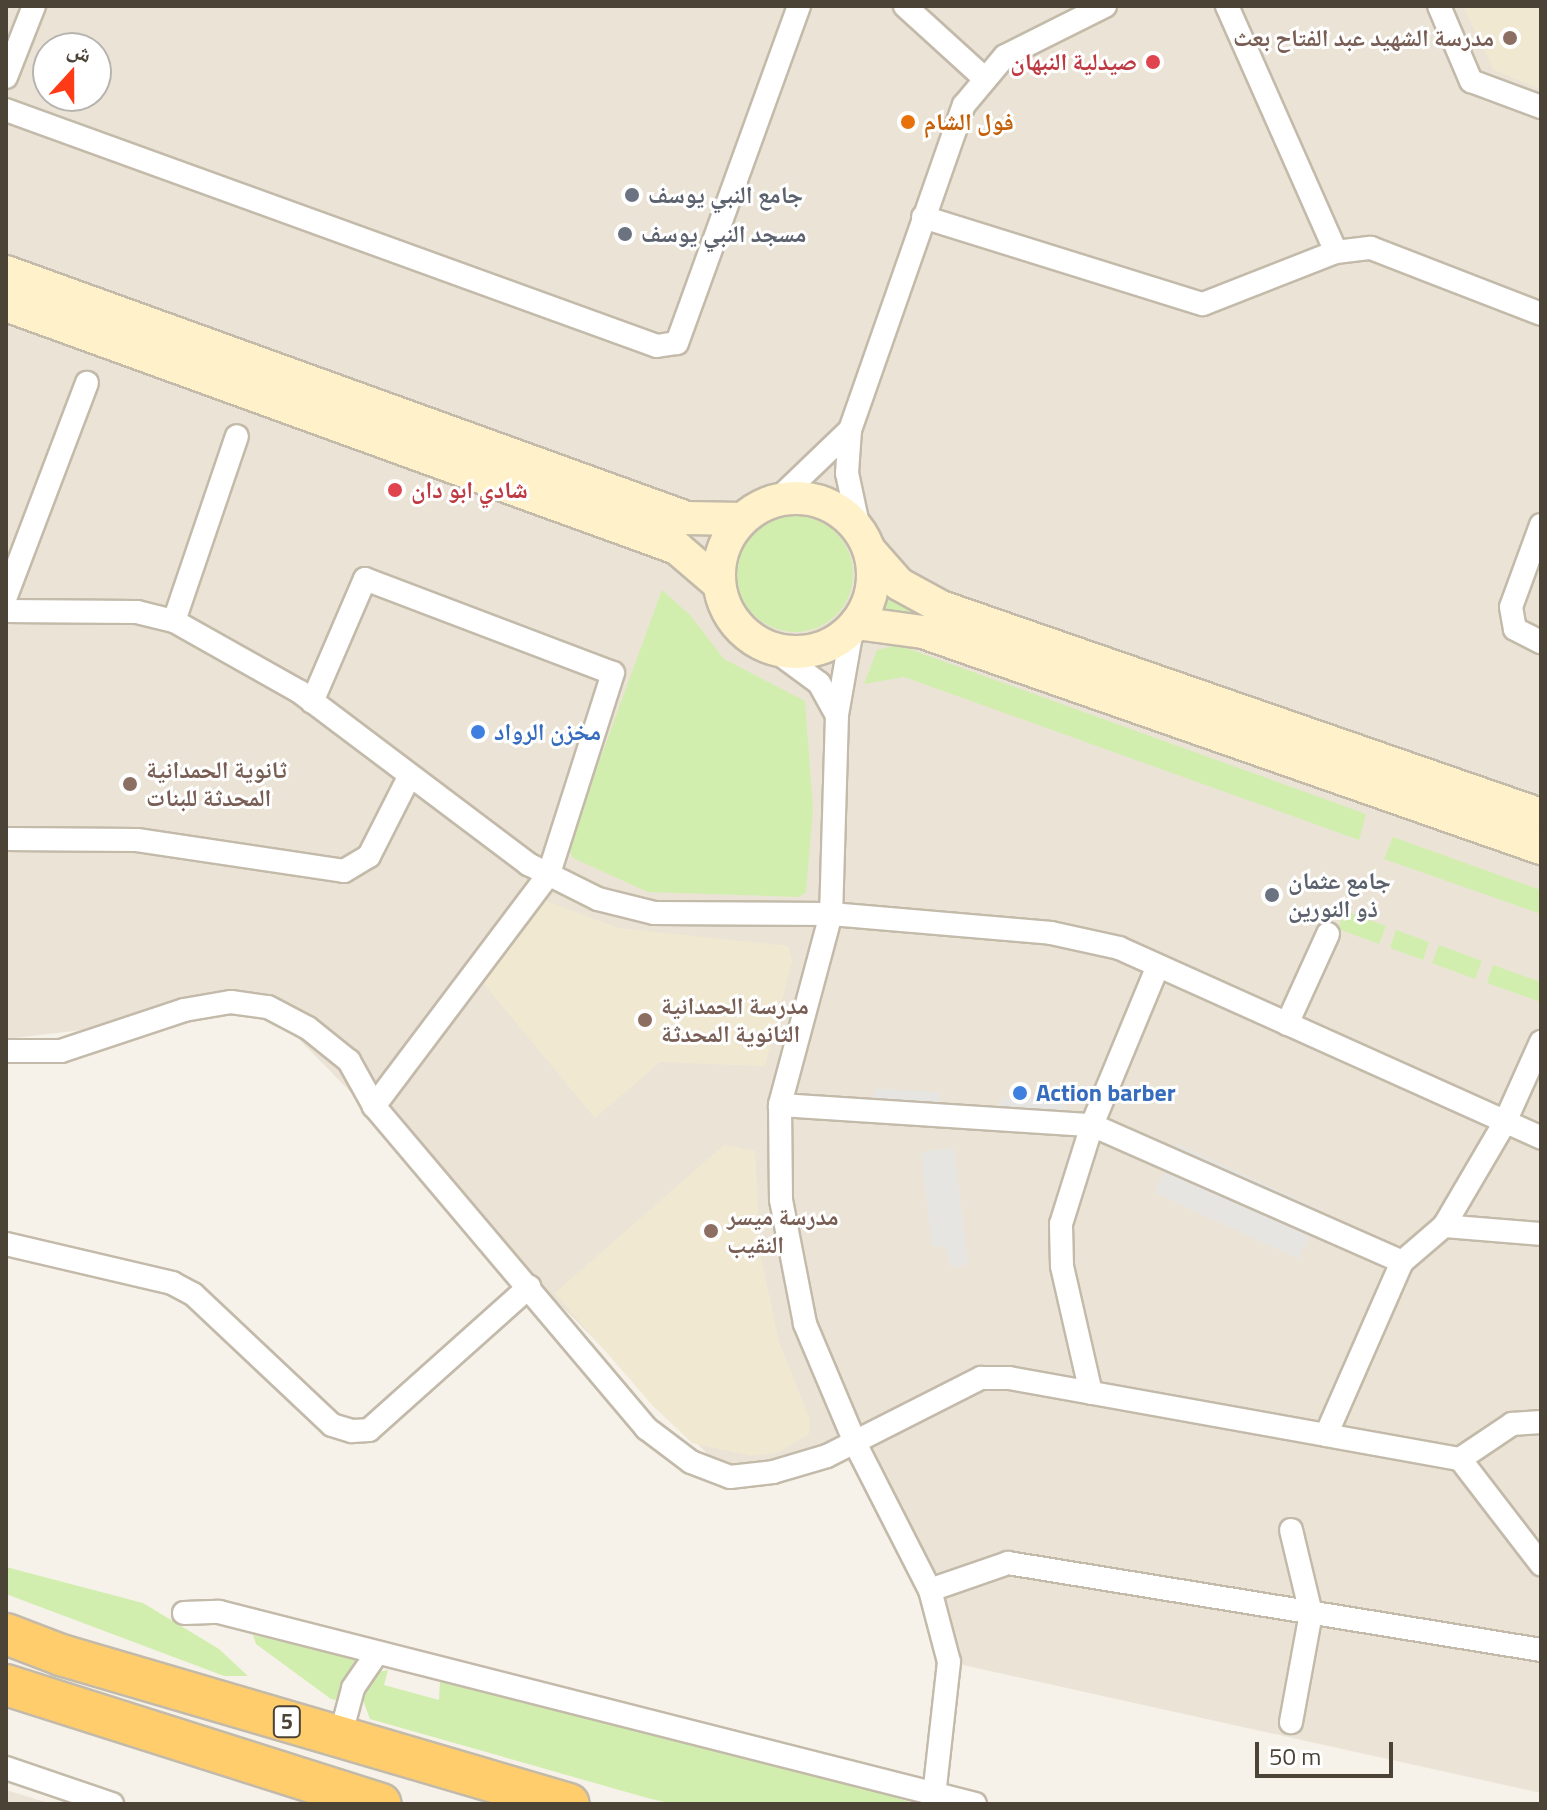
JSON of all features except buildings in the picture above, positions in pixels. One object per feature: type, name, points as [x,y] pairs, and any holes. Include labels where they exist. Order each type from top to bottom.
[{"type":"highway","name":"5","points":[[6,1634],[76,1660],[569,1804]]},
{"type":"highway","name":"5","points":[[6,1685],[381,1804]]},
{"type":"street","points":[[6,77],[34,6]]},
{"type":"street","points":[[6,110],[657,346],[677,343],[799,6]]},
{"type":"street","points":[[905,6],[983,77]]},
{"type":"street","points":[[933,1799],[949,1662],[930,1590],[856,1445],[805,1324],[781,1200],[780,1105],[831,914],[837,715],[854,626],[872,588],[847,473],[850,430],[964,105],[983,77],[1018,47],[1105,6]]},
{"type":"street","points":[[1227,6],[1336,252]]},
{"type":"street","points":[[1439,6],[1471,81],[1541,107]]},
{"type":"street","points":[[923,217],[1203,304],[1336,252],[1371,248],[1541,314]]},
{"type":"street","points":[[6,272],[687,518],[742,519]]},
{"type":"street","points":[[6,305],[677,548],[719,584],[736,625],[819,683],[837,715]]},
{"type":"street","points":[[6,596],[87,383]]},
{"type":"street","points":[[719,584],[728,538],[742,519],[778,499],[850,430]]},
{"type":"street","points":[[174,621],[237,436]]},
{"type":"street","points":[[778,499],[823,502],[864,540],[899,584],[941,607],[1521,819],[1541,848]]},
{"type":"street","points":[[1541,525],[1511,607],[1515,629],[1541,642]]},
{"type":"street","points":[[312,702],[365,579],[613,673],[549,874],[374,1106]]},
{"type":"street","points":[[6,611],[137,612],[174,621],[233,650],[312,702],[409,777],[549,874],[598,899],[654,913],[831,914],[1051,933],[1119,948],[1541,1138]]},
{"type":"street","points":[[774,650],[816,651],[854,626],[923,632],[1521,819]]},
{"type":"street","points":[[6,839],[137,840],[344,871],[369,856],[409,777]]},
{"type":"street","points":[[1287,1024],[1328,934]]},
{"type":"street","points":[[1091,1393],[1062,1266],[1061,1224],[1092,1125],[1158,966]]},
{"type":"street","points":[[6,1051],[61,1051],[184,1010],[231,1002],[268,1007],[308,1028],[349,1061],[374,1106],[646,1428],[691,1462],[730,1477],[759,1474],[856,1445],[981,1378],[1091,1393],[1460,1459],[1541,1564]]},
{"type":"street","points":[[1326,1435],[1402,1262],[1444,1226],[1505,1122],[1541,1042]]},
{"type":"street","points":[[780,1105],[1092,1125],[1402,1262]]},
{"type":"street","points":[[1444,1226],[1541,1234]]},
{"type":"street","points":[[6,1244],[172,1283],[193,1294],[332,1425],[352,1431],[369,1430],[529,1287]]},
{"type":"street","points":[[1460,1459],[1512,1424],[1541,1422]]},
{"type":"street","points":[[1291,1530],[1311,1613],[1291,1722]]},
{"type":"street","points":[[930,1590],[1008,1563],[1541,1650]]},
{"type":"street","points":[[184,1613],[219,1612],[933,1799],[975,1804]]},
{"type":"street","points":[[343,1726],[353,1688],[377,1653]]},
{"type":"street","points":[[6,1768],[112,1804]]},
{"type":"shaded area","points":[[6,6],[1541,6],[1541,1793],[949,1662],[856,1445],[730,1477],[268,1008],[6,1039]]},
{"type":"shaded area","name":"مدرسة الشهيد عبد الفتاح بعث","points":[[1463,6],[1541,6],[1541,89],[1494,70]]},
{"type":"shaded area","name":"مدرسة الحمدانية الثانوية المحدثة","points":[[541,899],[618,928],[788,946],[792,961],[765,1066],[660,1062],[595,1118],[480,979]]},
{"type":"shaded area","points":[[875,1089],[940,1092],[939,1109],[874,1106]]},
{"type":"shaded area","points":[[1001,1097],[1066,1101],[1065,1118],[1000,1115]]},
{"type":"shaded area","points":[[1177,1144],[1321,1210],[1299,1259],[1155,1193]]},
{"type":"shaded area","points":[[724,1145],[755,1151],[760,1253],[779,1342],[810,1420],[809,1434],[779,1452],[751,1456],[692,1443],[653,1406],[555,1293]]},
{"type":"shaded area","points":[[954,1148],[968,1264],[951,1268],[946,1247],[932,1246],[921,1152]]},
{"type":"shaded area","points":[[6,1790],[52,1804],[6,1804]]},
{"type":"green space","points":[[795,516],[817,520],[836,533],[849,552],[853,574],[849,596],[836,615],[817,628],[795,632],[773,628],[754,615],[741,596],[737,574],[741,552],[754,533],[773,520]]},
{"type":"green space","points":[[662,590],[690,615],[724,659],[805,701],[813,809],[806,892],[799,897],[648,892],[573,858],[568,847]]},
{"type":"green space","points":[[888,593],[928,619],[877,619]]},
{"type":"green space","points":[[898,645],[1366,814],[1359,840],[904,677],[864,684],[877,650]]},
{"type":"green space","points":[[1393,837],[1541,890],[1541,914],[1384,859]]},
{"type":"green space","points":[[1344,911],[1386,926],[1379,944],[1338,929]]},
{"type":"green space","points":[[1396,930],[1429,942],[1423,960],[1390,948]]},
{"type":"green space","points":[[1439,945],[1482,961],[1475,979],[1432,963]]},
{"type":"green space","points":[[1493,965],[1541,982],[1541,1002],[1487,983]]},
{"type":"green space","points":[[6,1567],[143,1603],[219,1649],[248,1676],[224,1676],[6,1594]]},
{"type":"green space","points":[[253,1635],[357,1659],[340,1701],[331,1699],[256,1644]]},
{"type":"green space","points":[[388,1670],[384,1685],[439,1700],[440,1682],[861,1786],[915,1804],[674,1804],[651,1799],[370,1719],[361,1695],[374,1673]]},
{"type":"place","name":"مدرسة الشهيد عبد الفتاح بعث","points":[[1510,38]]},
{"type":"place","name":"صيدلية النبهان","points":[[1153,62]]},
{"type":"place","name":"فول الشام","points":[[908,122]]},
{"type":"place","name":"جامع النبي يوسف","points":[[632,195]]},
{"type":"place","name":"مسجد النبي يوسف","points":[[625,234]]},
{"type":"place","name":"شادي ابو دان","points":[[395,490]]},
{"type":"place","name":"مخزن الرواد","points":[[478,732]]},
{"type":"place","name":"ثانوية الحمدانية المحدثة للبنات","points":[[130,784]]},
{"type":"place","name":"جامع عثمان ذو النورين","points":[[1272,895]]},
{"type":"place","name":"مدرسة الحمدانية الثانوية المحدثة","points":[[645,1020]]},
{"type":"place","name":"Action barber","points":[[1020,1093]]},
{"type":"place","name":"مدرسة ميسر النقيب","points":[[711,1231]]}]
